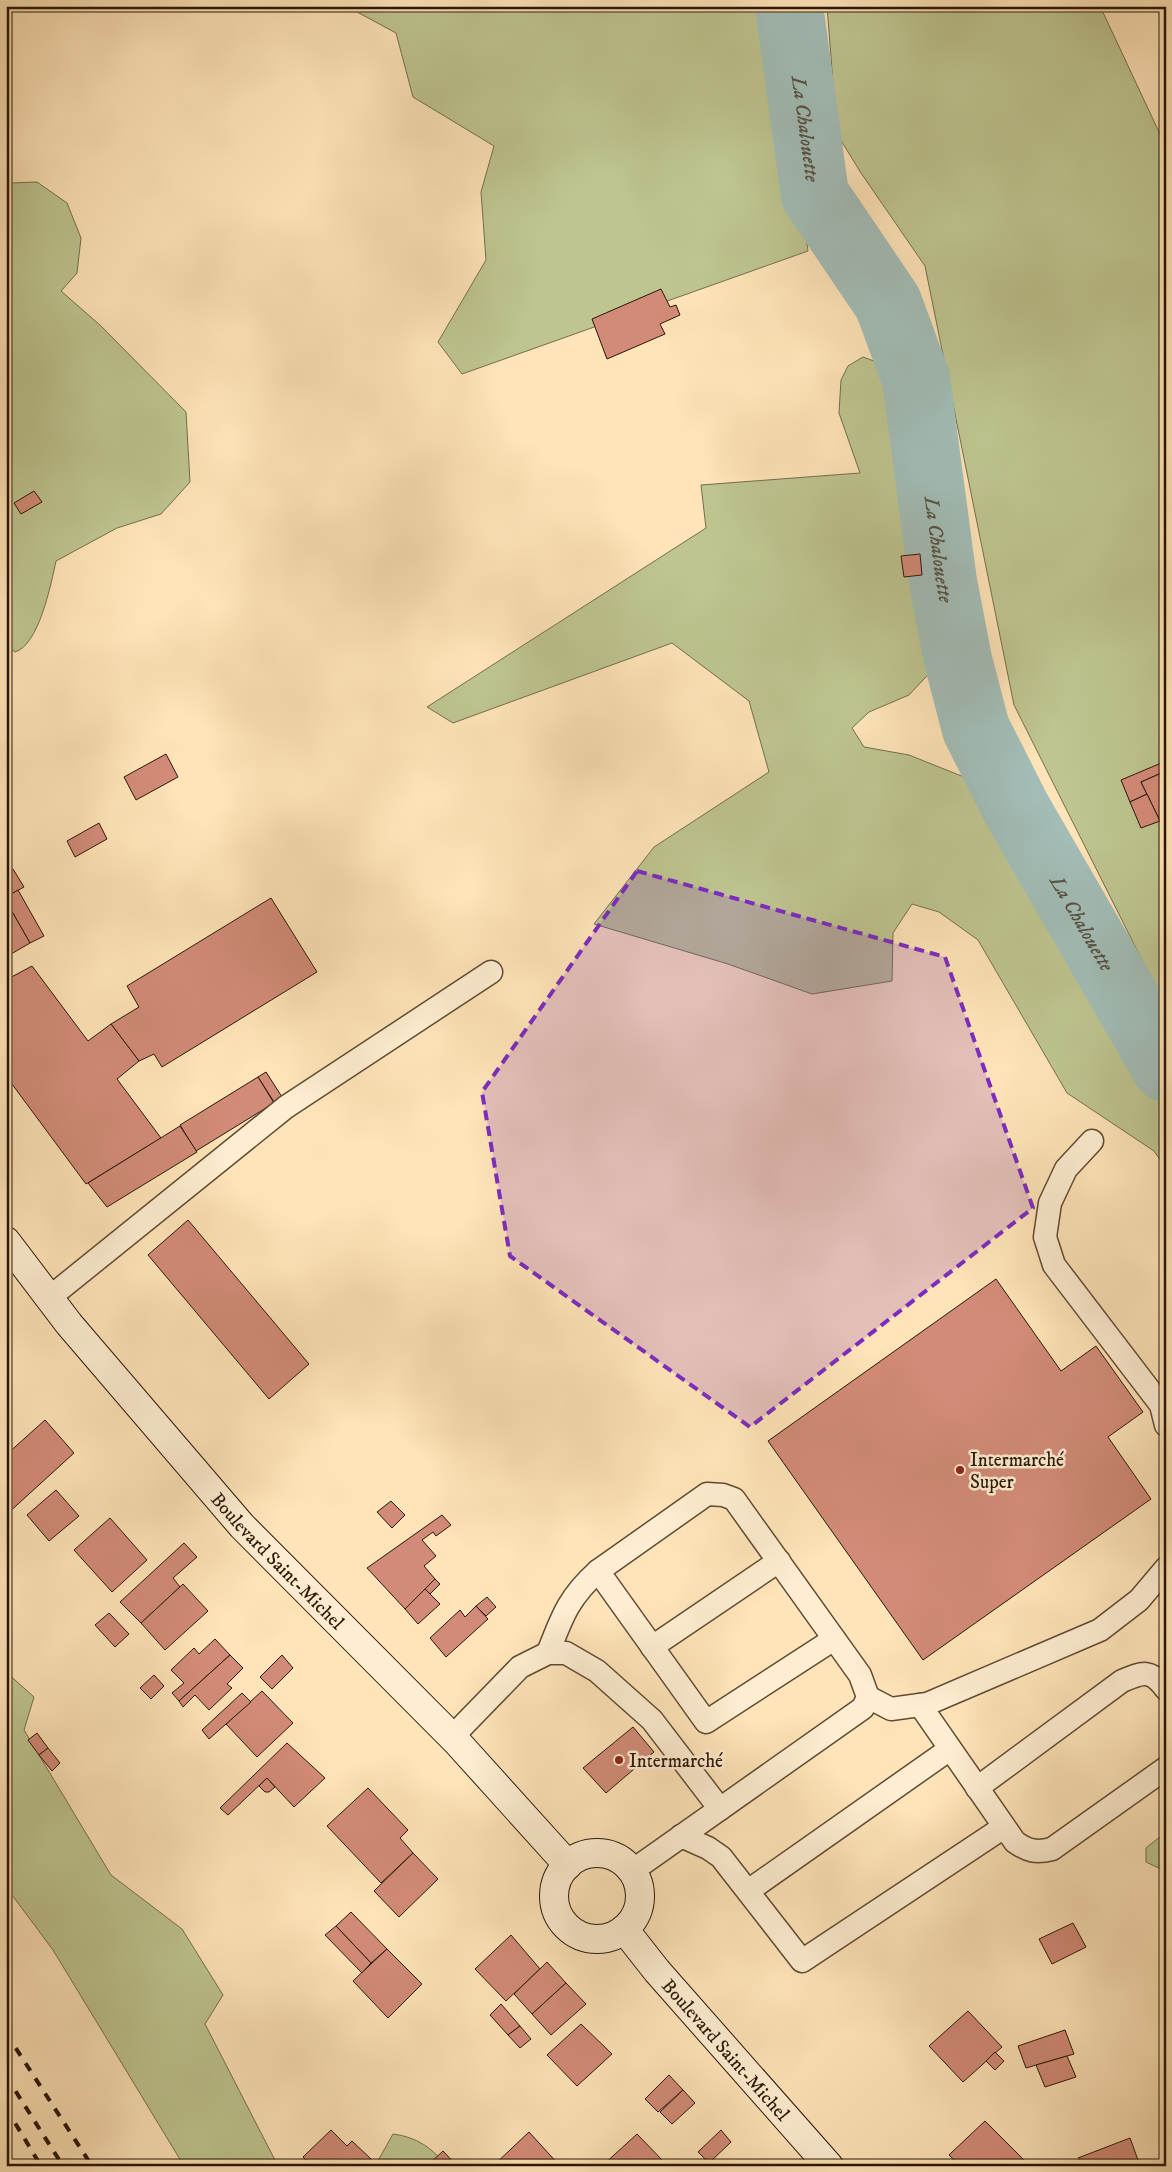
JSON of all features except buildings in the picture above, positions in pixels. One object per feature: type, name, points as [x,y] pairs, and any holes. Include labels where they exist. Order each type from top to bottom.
[{"type":"main road","name":"Boulevard Saint-Michel","points":[[6,1241],[69,1324],[242,1526],[452,1737],[568,1865]]},
{"type":"main road","points":[[596,1853],[616,1858],[632,1871],[637,1880],[640,1901],[637,1912],[624,1930],[612,1936],[593,1939],[573,1932],[563,1924],[554,1900],[555,1886],[560,1874],[568,1865],[581,1857],[596,1853]]},
{"type":"main road","name":"Boulevard Saint-Michel","points":[[624,1930],[657,1971],[829,2166]]},
{"type":"lane","points":[[49,1298],[286,1108],[491,972]]},
{"type":"lane","points":[[1092,1141],[1066,1169],[1050,1203],[1045,1237],[1054,1264],[1161,1405],[1166,1425]]},
{"type":"lane","points":[[548,1652],[566,1608],[583,1585],[598,1571],[707,1494],[723,1495],[734,1499],[860,1675],[868,1697],[891,1709],[927,1704],[1100,1630],[1139,1600],[1166,1568]]},
{"type":"lane","points":[[652,1647],[779,1561]]},
{"type":"lane","points":[[598,1571],[706,1722],[834,1639]]},
{"type":"lane","points":[[452,1737],[520,1667],[548,1652],[566,1653],[597,1671],[645,1714],[720,1809]]},
{"type":"lane","points":[[977,1788],[1122,1681],[1147,1673],[1159,1680],[1166,1690]]},
{"type":"lane","points":[[632,1871],[863,1708],[868,1697]]},
{"type":"lane","points":[[920,1705],[1015,1842],[1027,1850],[1039,1852],[1052,1849],[1166,1768]]},
{"type":"lane","points":[[748,1891],[950,1749]]},
{"type":"lane","points":[[681,1836],[708,1848],[721,1857],[802,1961],[1004,1827]]},
{"type":"highlighted area","points":[[637,871],[945,957],[1033,1208],[750,1427],[510,1256],[482,1092]]},
{"type":"green space","points":[[346,6],[770,6],[796,151],[808,251],[462,374],[438,342],[486,260],[481,192],[494,146],[413,97],[396,33]]},
{"type":"green space","points":[[827,6],[1100,6],[1166,147],[1166,1008],[1014,705],[925,266],[861,173],[837,134]]},
{"type":"green space","points":[[6,181],[10,183],[37,182],[67,203],[81,238],[77,273],[61,291],[101,326],[186,412],[190,482],[161,514],[117,528],[56,561],[43,612],[37,626],[31,638],[23,647],[15,652],[6,645]]},
{"type":"green space","points":[[863,357],[882,364],[908,383],[916,461],[906,501],[937,665],[909,695],[869,712],[852,728],[864,747],[909,755],[984,785],[1058,908],[1124,1035],[1166,1099],[1166,1168],[1154,1151],[1067,1093],[978,940],[939,912],[912,904],[893,933],[892,981],[812,994],[728,964],[594,924],[654,847],[769,772],[749,701],[672,643],[453,723],[427,707],[706,528],[701,485],[860,473],[839,413],[841,380],[848,366]]},
{"type":"green space","points":[[6,1672],[34,1697],[24,1730],[111,1875],[182,1929],[223,1995],[205,2024],[278,2166],[184,2166],[53,1950],[6,1887]]},
{"type":"green space","points":[[1166,1832],[1166,1870],[1163,1870],[1146,1862],[1146,1848]]},
{"type":"green space","points":[[393,2134],[402,2135],[423,2144],[447,2166],[375,2166]]},
{"type":"waterway","name":"La Chalouette","points":[[789,6],[815,195],[888,303],[916,379],[943,582],[958,660],[976,729],[1017,810],[1166,1068]]},
{"type":"railway","points":[[6,2033],[92,2166]]},
{"type":"railway","points":[[6,2076],[63,2166]]},
{"type":"railway","points":[[6,2108],[41,2166]]},
{"type":"place","name":"Intermarché Super","points":[[960,1470]]},
{"type":"place","name":"Intermarché","points":[[619,1760]]}]
